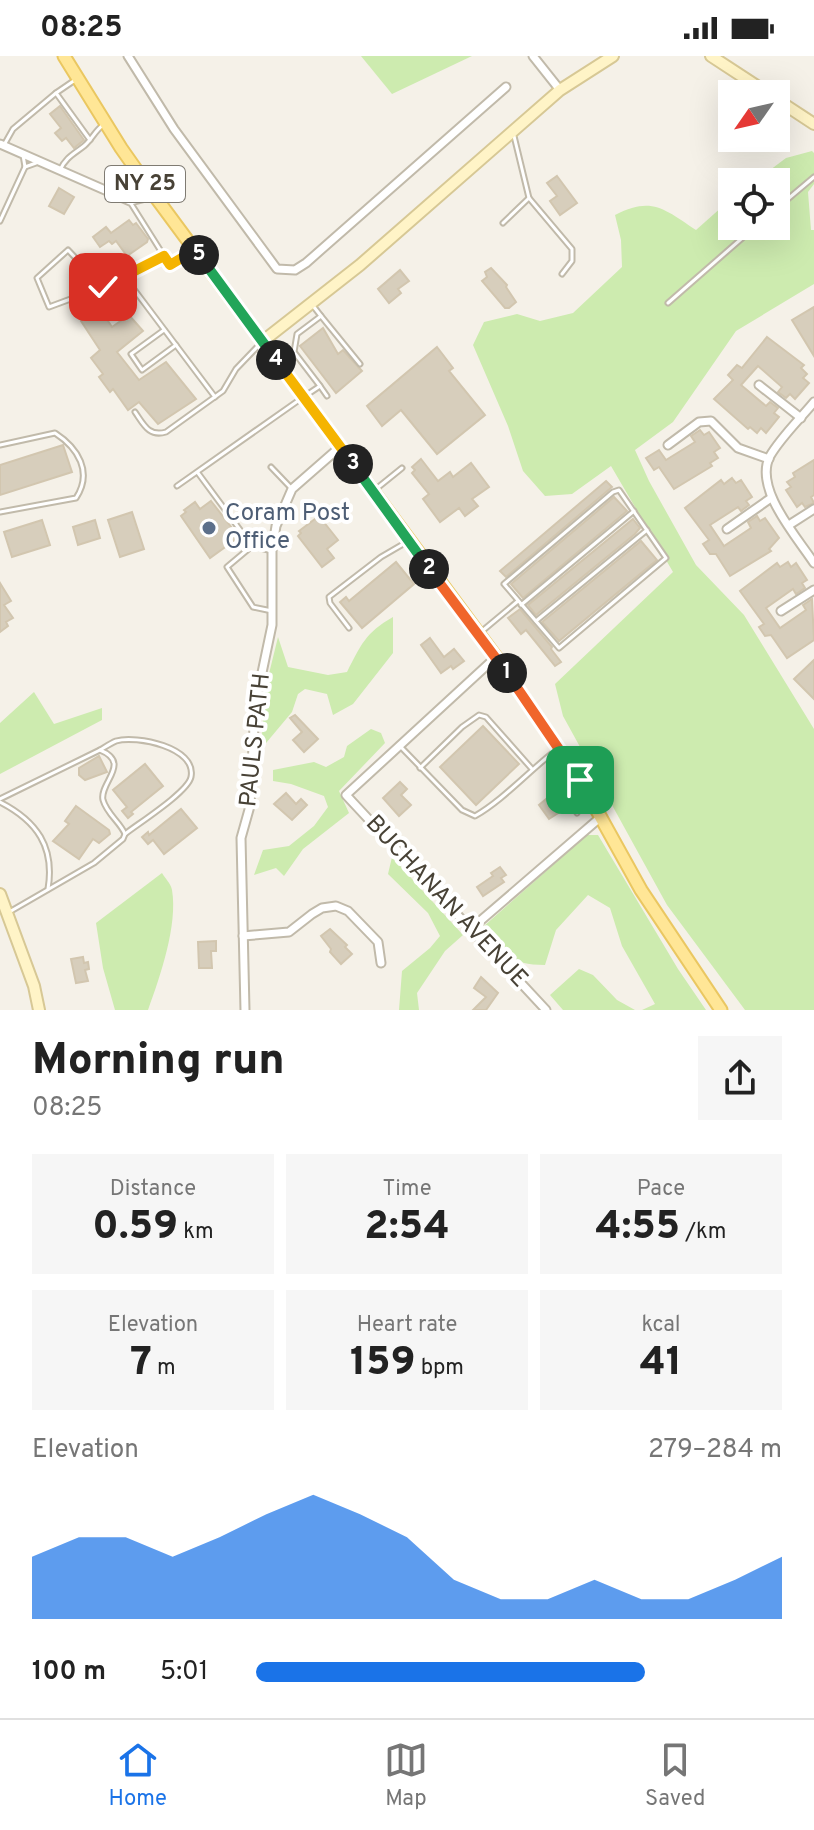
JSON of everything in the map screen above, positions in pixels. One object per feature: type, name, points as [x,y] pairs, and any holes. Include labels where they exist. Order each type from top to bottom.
[{"type":"main road","name":"NY 25","points":[[64,56],[105,124],[154,195],[496,657],[559,748],[602,816],[641,890],[721,1010]]},
{"type":"street","points":[[128,56],[174,129],[277,269],[295,270],[306,263],[506,87]]},
{"type":"street","points":[[533,56],[560,90]]},
{"type":"street","points":[[263,341],[312,304],[560,90],[613,56]]},
{"type":"street","points":[[711,56],[748,80]]},
{"type":"street","points":[[790,108],[814,124]]},
{"type":"street","points":[[2,144],[130,201],[154,195]]},
{"type":"street","points":[[759,385],[801,418]]},
{"type":"street","points":[[814,402],[769,459],[766,470],[771,498],[814,563]]},
{"type":"street","points":[[668,445],[699,422],[711,421],[738,448],[769,459]]},
{"type":"street","name":"PAULS PATH","points":[[245,1010],[241,838],[250,806],[255,706],[272,625],[272,551],[276,526],[292,489],[340,447]]},
{"type":"street","points":[[727,529],[771,498]]},
{"type":"street","points":[[789,525],[814,509]]},
{"type":"street","points":[[781,611],[814,590]]},
{"type":"street","points":[[399,745],[496,657]]},
{"type":"street","name":"BUCHANAN AVENUE","points":[[399,745],[346,795],[546,1010]]},
{"type":"street","points":[[472,928],[602,816]]},
{"type":"street","points":[[0,894],[34,986],[39,1010]]},
{"type":"street","points":[[243,936],[289,932],[300,927],[322,908],[336,906],[348,911],[378,942],[381,963]]},
{"type":"lane","points":[[2,144],[13,129],[77,78]]},
{"type":"lane","points":[[56,93],[90,140]]},
{"type":"lane","points":[[60,170],[66,158],[105,124]]},
{"type":"lane","points":[[513,133],[529,198],[572,249],[572,261],[562,274]]},
{"type":"lane","points":[[0,221],[25,167],[20,152]]},
{"type":"lane","points":[[25,167],[40,161]]},
{"type":"lane","points":[[790,197],[814,177]]},
{"type":"lane","points":[[503,223],[529,198]]},
{"type":"lane","points":[[130,201],[170,265],[195,250]]},
{"type":"lane","points":[[668,303],[740,240]]},
{"type":"lane","points":[[103,287],[68,250],[37,278],[49,307],[103,287],[164,256]]},
{"type":"lane","points":[[124,276],[215,397]]},
{"type":"lane","points":[[312,304],[360,364]]},
{"type":"lane","points":[[279,364],[294,352],[297,334],[321,316]]},
{"type":"lane","points":[[164,330],[131,354],[142,370],[176,345]]},
{"type":"lane","points":[[135,412],[150,433],[157,435],[178,425],[223,391],[244,360],[263,341]]},
{"type":"lane","points":[[294,352],[327,396]]},
{"type":"lane","points":[[177,486],[320,386]]},
{"type":"lane","points":[[0,445],[55,433],[70,443],[81,463],[84,478],[83,487],[76,498],[0,512]]},
{"type":"lane","points":[[271,467],[292,489]]},
{"type":"lane","points":[[373,492],[402,468]]},
{"type":"lane","points":[[198,473],[252,546],[272,551]]},
{"type":"lane","points":[[619,490],[647,530],[666,558],[559,648],[504,584],[613,492],[619,490]]},
{"type":"lane","points":[[478,635],[634,511]]},
{"type":"lane","points":[[536,621],[647,530]]},
{"type":"lane","points":[[349,628],[330,603],[329,597],[381,557],[409,541]]},
{"type":"lane","points":[[252,546],[227,567],[253,607],[272,611]]},
{"type":"lane","points":[[419,768],[479,715],[486,717],[532,769]]},
{"type":"lane","points":[[8,913],[107,854],[125,834],[184,788],[191,770],[184,757],[149,741],[116,741],[0,801],[18,813],[39,834],[46,846],[52,867],[48,889]]},
{"type":"lane","points":[[399,745],[462,810],[475,816],[559,748]]},
{"type":"lane","points":[[100,750],[107,753],[112,761],[114,773],[103,793],[104,802],[125,834]]},
{"type":"lane","points":[[577,813],[562,791],[579,779]]},
{"type":"green space","points":[[361,56],[472,56],[392,94]]},
{"type":"green space","points":[[814,153],[814,184],[808,192],[811,230],[814,230],[814,284],[736,331],[673,422],[635,450],[696,565],[744,615],[814,729],[814,1010],[745,1010],[667,905],[563,716],[555,684],[673,572],[611,466],[572,494],[545,496],[523,471],[508,426],[473,345],[484,322],[517,314],[540,321],[573,313],[622,267],[621,240],[615,215],[628,209],[639,206],[657,208],[696,230],[718,210],[718,240],[790,240],[790,168],[773,168],[786,158]]},
{"type":"green space","points":[[393,617],[393,653],[353,704],[333,715],[327,694],[305,689],[298,694],[292,712],[261,749],[265,690],[278,637],[288,667],[328,675],[347,672],[365,640]]},
{"type":"green space","points":[[34,692],[54,724],[102,708],[102,720],[0,774],[0,723]]},
{"type":"green space","points":[[371,729],[381,733],[385,743],[339,791],[349,813],[303,849],[284,876],[276,868],[254,875],[263,850],[289,846],[314,826],[328,807],[324,796],[273,781],[273,770],[314,762],[326,767],[344,757],[347,746]]},
{"type":"green space","points":[[587,835],[598,835],[706,1010],[642,1010],[655,1004],[622,946],[610,908],[588,895],[556,930],[545,965],[515,960],[490,935],[484,926]]},
{"type":"green space","points":[[392,857],[463,935],[445,951],[417,993],[419,1010],[399,1010],[402,971],[440,936],[428,913],[388,874]]},
{"type":"green space","points":[[162,873],[172,890],[172,919],[167,951],[153,997],[148,1010],[115,1010],[103,968],[96,923]]},
{"type":"green space","points":[[579,969],[593,975],[617,1000],[635,1010],[563,1010],[550,995]]},
{"type":"building","points":[[60,106],[84,140],[74,148],[66,138],[62,141],[55,133],[61,128],[50,114]]},
{"type":"building","points":[[557,176],[577,203],[560,215],[550,201],[557,196],[547,183]]},
{"type":"building","points":[[59,188],[74,197],[64,214],[49,206]]},
{"type":"building","points":[[129,220],[133,225],[136,223],[148,239],[127,256],[116,241],[112,244],[109,241],[100,247],[93,237],[106,227],[111,233]]},
{"type":"building","points":[[491,268],[507,285],[516,302],[509,308],[505,308],[482,281],[487,277],[485,272]]},
{"type":"building","points":[[400,270],[409,281],[398,289],[401,293],[389,303],[378,289]]},
{"type":"building","points":[[814,307],[814,356],[792,320]]},
{"type":"building","points":[[100,309],[112,327],[129,315],[143,331],[117,352],[139,380],[166,362],[196,399],[158,424],[139,402],[128,410],[113,389],[110,392],[99,377],[103,374],[91,358],[100,350],[81,321]]},
{"type":"building","points":[[323,328],[338,354],[343,350],[362,371],[336,393],[300,346]]},
{"type":"building","points":[[767,337],[804,365],[801,368],[807,374],[803,378],[809,383],[795,399],[790,394],[786,398],[778,392],[782,387],[758,366],[741,385],[766,406],[770,402],[778,408],[774,413],[779,417],[766,433],[761,428],[757,433],[750,427],[748,429],[714,399],[733,380],[728,375],[737,365],[742,368]]},
{"type":"building","points":[[437,347],[453,368],[449,371],[485,415],[437,454],[401,410],[382,426],[367,406]]},
{"type":"building","points":[[700,430],[704,435],[709,432],[720,448],[714,452],[718,458],[710,463],[712,466],[674,489],[659,467],[654,470],[646,458],[659,450],[666,460],[695,442],[691,436]]},
{"type":"building","points":[[63,445],[72,472],[0,495],[0,465]]},
{"type":"building","points":[[421,459],[438,481],[450,472],[453,477],[471,463],[489,487],[472,499],[478,506],[465,516],[459,508],[440,522],[423,499],[429,494],[412,473],[415,470],[412,467]]},
{"type":"building","points":[[814,460],[814,495],[811,497],[814,503],[805,507],[802,503],[797,507],[786,490],[791,487],[787,482],[795,477],[793,473]]},
{"type":"building","points":[[732,478],[736,483],[741,480],[752,497],[746,501],[749,505],[741,511],[738,507],[710,525],[724,546],[751,528],[748,522],[757,516],[760,521],[765,518],[779,538],[769,549],[771,551],[730,576],[716,554],[710,554],[703,544],[709,540],[685,508],[721,480],[724,484]]},
{"type":"building","points":[[606,481],[612,487],[506,577],[500,571]]},
{"type":"building","points":[[614,497],[627,511],[523,598],[511,584]]},
{"type":"building","points":[[211,501],[239,537],[210,558],[181,516],[195,502],[200,509]]},
{"type":"building","points":[[132,512],[144,549],[120,557],[108,520]]},
{"type":"building","points":[[319,516],[338,540],[327,549],[334,558],[322,567],[298,536],[299,531]]},
{"type":"building","points":[[633,519],[640,528],[635,534],[536,615],[528,605]]},
{"type":"building","points":[[42,520],[50,545],[12,557],[4,532]]},
{"type":"building","points":[[95,520],[100,538],[78,545],[73,527]]},
{"type":"building","points":[[641,541],[657,560],[559,641],[542,622]]},
{"type":"building","points":[[396,562],[414,584],[362,628],[340,602],[346,597],[349,601]]},
{"type":"building","points":[[788,562],[791,567],[796,563],[807,580],[802,583],[805,588],[796,594],[793,589],[766,608],[780,628],[806,610],[803,605],[812,599],[814,640],[787,658],[771,635],[765,636],[759,627],[764,624],[740,591],[777,563],[780,567]]},
{"type":"building","points":[[0,583],[11,601],[4,605],[13,618],[6,622],[8,626],[0,632]]},
{"type":"building","points":[[520,609],[561,662],[555,666],[526,630],[521,634],[508,618]]},
{"type":"building","points":[[430,638],[444,657],[454,649],[464,661],[441,673],[421,645]]},
{"type":"building","points":[[814,660],[814,699],[794,679]]},
{"type":"building","points":[[295,715],[318,739],[304,752],[293,740],[302,732],[290,718]]},
{"type":"building","points":[[483,726],[519,764],[476,805],[440,767]]},
{"type":"building","points":[[99,756],[107,772],[85,780],[79,775],[79,768]]},
{"type":"building","points":[[145,764],[163,786],[131,812],[133,814],[128,818],[122,811],[127,807],[113,790]]},
{"type":"building","points":[[400,782],[407,789],[401,795],[411,805],[399,816],[383,798]]},
{"type":"building","points":[[286,793],[296,804],[301,799],[307,805],[292,820],[274,804]]},
{"type":"building","points":[[551,795],[555,800],[557,797],[566,808],[549,819],[539,805]]},
{"type":"building","points":[[76,806],[109,830],[110,834],[99,843],[93,839],[79,859],[53,841],[69,824],[65,821]]},
{"type":"building","points":[[181,809],[197,828],[164,854],[153,840],[148,844],[142,837],[148,832],[149,835]]},
{"type":"building","points":[[500,867],[506,875],[501,878],[504,882],[483,896],[477,887]]},
{"type":"building","points":[[330,929],[352,954],[341,964],[321,936]]},
{"type":"building","points":[[216,941],[216,951],[211,951],[212,968],[199,968],[198,942]]},
{"type":"building","points":[[83,957],[84,963],[88,962],[89,969],[85,970],[88,981],[76,983],[71,959]]},
{"type":"building","points":[[481,977],[498,993],[486,1010],[473,1010],[486,997],[474,988]]},
{"type":"place","name":"Coram Post Office","points":[[209,528]]},
{"type":"route","points":[[103,287],[164,256],[170,265],[195,250],[496,657],[580,780]]}]
